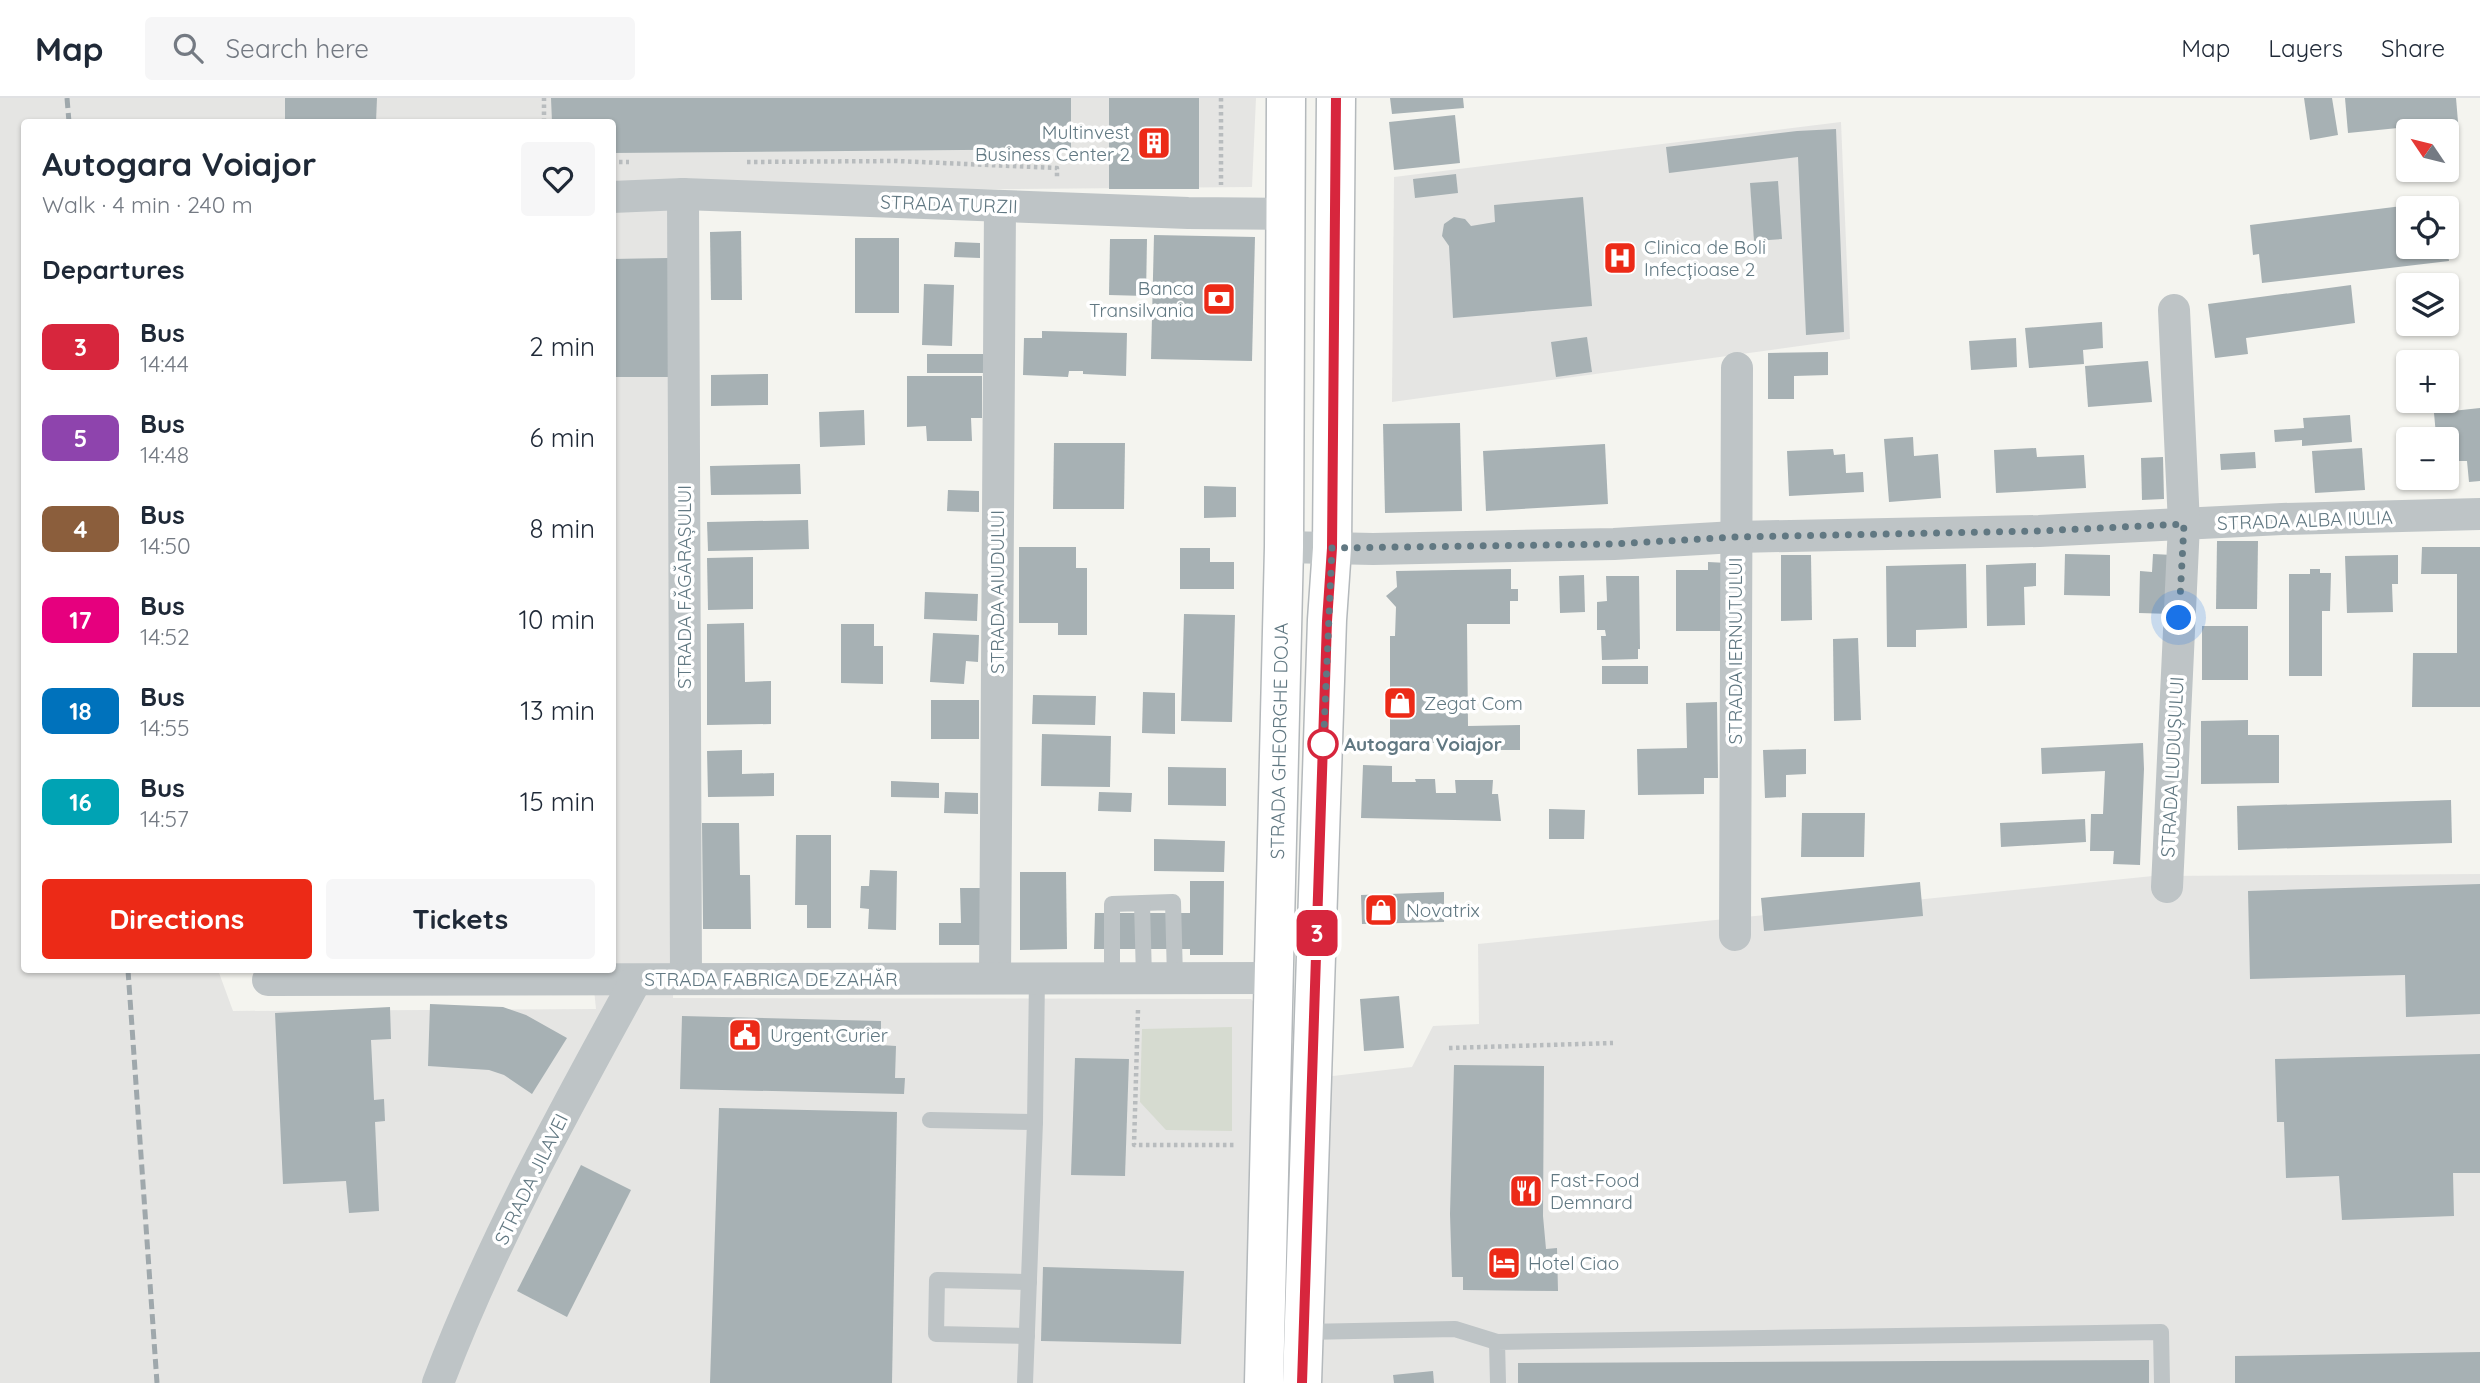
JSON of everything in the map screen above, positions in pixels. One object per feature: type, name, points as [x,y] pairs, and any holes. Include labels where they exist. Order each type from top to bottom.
[{"type":"main road","name":"STRADA GHEORGHE DOJA","points":[[1264,1383],[1284,547],[1286,98]]},
{"type":"main road","points":[[1303,1383],[1327,621],[1332,548],[1336,98]]},
{"type":"street","name":"STRADA TURZII","points":[[616,197],[683,194],[1188,213],[1286,214]]},
{"type":"street","name":"STRADA FĂGĂRAȘULUI","points":[[683,194],[686,979]]},
{"type":"street","name":"STRADA AIUDULUI","points":[[995,978],[999,206]]},
{"type":"street","name":"STRADA LUDUȘULUI","points":[[2167,887],[2184,524],[2174,310]]},
{"type":"street","name":"STRADA IERNUTULUI","points":[[1735,935],[1737,368]]},
{"type":"street","name":"STRADA ALBA IULIA","points":[[1284,547],[1614,544],[1735,537],[2039,531],[2283,519],[2480,514]]},
{"type":"street","name":"STRADA FABRICA DE ZAHĂR","points":[[268,981],[407,975],[636,980],[1274,978]]},
{"type":"street","name":"STRADA JILAVEI","points":[[438,1383],[456,1336],[531,1173],[636,980]]},
{"type":"lane","points":[[1112,978],[1112,904],[1173,902],[1175,978]]},
{"type":"lane","points":[[1142,903],[1144,978]]},
{"type":"lane","points":[[1025,1383],[1035,1122],[1037,978]]},
{"type":"lane","points":[[930,1120],[1035,1122]]},
{"type":"lane","points":[[1027,1336],[936,1334],[937,1280],[1029,1282]]},
{"type":"lane","points":[[1304,1332],[1455,1329],[1497,1342],[2161,1332],[2162,1383]]},
{"type":"lane","points":[[1497,1342],[1498,1383]]},
{"type":"path","points":[[544,98],[544,119]]},
{"type":"path","points":[[1221,98],[1222,186]]},
{"type":"path","points":[[745,162],[897,161],[1058,167],[1057,180]]},
{"type":"path","points":[[616,162],[638,162]]},
{"type":"path","points":[[1138,1010],[1134,1145],[1242,1145]]},
{"type":"path","points":[[1449,1048],[1613,1043]]},
{"type":"shaded area","points":[[0,98],[1256,98],[1252,187],[673,192],[673,998],[1251,999],[1324,1077],[1412,1067],[1433,1026],[1479,1024],[1478,944],[2153,876],[2480,874],[2480,1383],[0,1383]]},
{"type":"shaded area","name":"Clinica de Boli Infecțioase 2","points":[[1841,122],[1850,339],[1392,402],[1394,177]]},
{"type":"shaded area","points":[[1232,1027],[1232,1131],[1166,1130],[1140,1102],[1142,1029]]},
{"type":"building","points":[[285,98],[377,98],[376,119],[285,119]]},
{"type":"building","points":[[551,98],[1071,98],[1071,149],[616,153],[616,119],[552,119]]},
{"type":"building","name":"Multinvest Business Center 2","points":[[1109,98],[1199,98],[1199,189],[1109,189]]},
{"type":"building","points":[[1390,98],[1463,98],[1464,108],[1392,114]]},
{"type":"building","points":[[2304,98],[2332,98],[2338,135],[2310,140]]},
{"type":"building","points":[[2345,98],[2456,98],[2458,119],[2396,119],[2396,128],[2348,133]]},
{"type":"building","points":[[1455,115],[1460,163],[1394,170],[1389,122]]},
{"type":"building","points":[[1836,129],[1844,332],[1806,335],[1798,157],[1669,173],[1666,147],[1797,131]]},
{"type":"building","points":[[1456,174],[1458,193],[1415,198],[1413,179]]},
{"type":"building","points":[[1778,181],[1782,239],[1754,241],[1750,183]]},
{"type":"building","points":[[1583,197],[1592,306],[1453,318],[1449,246],[1442,236],[1444,224],[1454,217],[1465,219],[1471,226],[1495,222],[1494,205]]},
{"type":"building","points":[[2396,207],[2396,259],[2449,261],[2262,283],[2259,254],[2253,255],[2250,225]]},
{"type":"building","points":[[741,231],[742,300],[711,300],[710,232]]},
{"type":"building","points":[[1154,235],[1255,237],[1252,361],[1151,359]]},
{"type":"building","points":[[855,238],[899,238],[899,313],[855,313]]},
{"type":"building","points":[[1110,239],[1147,239],[1146,296],[1109,295]]},
{"type":"building","points":[[955,242],[980,243],[980,258],[954,257]]},
{"type":"building","points":[[668,258],[669,377],[616,377],[616,259]]},
{"type":"building","points":[[924,284],[954,285],[952,346],[922,345]]},
{"type":"building","points":[[2351,285],[2355,323],[2246,338],[2248,354],[2215,358],[2208,304]]},
{"type":"building","points":[[2102,322],[2103,348],[2083,350],[2084,364],[2029,368],[2025,328]]},
{"type":"building","points":[[1042,331],[1127,333],[1126,376],[1083,374],[1083,371],[1069,371],[1068,377],[1023,375],[1024,338],[1042,338]]},
{"type":"building","points":[[1587,337],[1592,372],[1556,377],[1551,342]]},
{"type":"building","points":[[2016,338],[2017,367],[1971,370],[1969,341]]},
{"type":"building","points":[[1828,352],[1828,375],[1794,376],[1794,399],[1768,399],[1768,353]]},
{"type":"building","points":[[927,354],[984,354],[984,373],[927,373]]},
{"type":"building","points":[[2148,361],[2152,402],[2088,407],[2085,366]]},
{"type":"building","points":[[768,374],[768,405],[711,406],[711,375]]},
{"type":"building","points":[[907,376],[982,376],[982,418],[971,418],[972,441],[927,441],[926,426],[907,427]]},
{"type":"building","points":[[2480,408],[2480,481],[2469,482],[2467,461],[2459,461],[2459,427],[2435,427],[2434,413],[2459,413],[2459,410]]},
{"type":"building","points":[[864,410],[865,445],[820,447],[819,412]]},
{"type":"building","points":[[2350,415],[2352,442],[2302,446],[2302,440],[2275,442],[2274,430],[2304,428],[2303,418]]},
{"type":"building","points":[[1460,423],[1462,511],[1385,513],[1383,424]]},
{"type":"building","points":[[1913,437],[1914,456],[1938,454],[1941,498],[1889,502],[1884,439]]},
{"type":"building","points":[[1054,443],[1125,443],[1124,509],[1053,509]]},
{"type":"building","points":[[1605,444],[1608,504],[1486,511],[1483,451]]},
{"type":"building","points":[[2036,448],[2037,457],[2084,455],[2086,488],[1996,493],[1994,450]]},
{"type":"building","points":[[2362,448],[2365,490],[2315,493],[2312,451]]},
{"type":"building","points":[[1833,449],[1834,455],[1845,454],[1846,473],[1863,472],[1864,492],[1789,496],[1787,451]]},
{"type":"building","points":[[2255,452],[2256,468],[2221,470],[2220,454]]},
{"type":"building","points":[[2163,457],[2164,499],[2142,500],[2141,458]]},
{"type":"building","points":[[800,464],[801,494],[711,495],[710,466]]},
{"type":"building","points":[[1204,486],[1236,487],[1236,517],[1204,518]]},
{"type":"building","points":[[948,490],[979,491],[979,512],[947,511]]},
{"type":"building","points":[[808,520],[809,549],[708,551],[707,522]]},
{"type":"building","points":[[2217,541],[2258,541],[2257,609],[2216,609]]},
{"type":"building","points":[[1019,547],[1076,547],[1076,568],[1087,568],[1087,635],[1058,635],[1058,623],[1019,623]]},
{"type":"building","points":[[2422,547],[2480,547],[2480,707],[2412,707],[2413,653],[2457,653],[2457,574],[2421,574]]},
{"type":"building","points":[[1180,548],[1210,548],[1210,562],[1234,562],[1234,589],[1180,589]]},
{"type":"building","points":[[2065,554],[2110,555],[2110,596],[2064,595]]},
{"type":"building","points":[[2153,554],[2173,555],[2172,614],[2139,613],[2140,571],[2152,572]]},
{"type":"building","points":[[1781,555],[1811,555],[1812,620],[1781,621]]},
{"type":"building","points":[[2398,555],[2398,584],[2392,584],[2393,612],[2347,613],[2345,556]]},
{"type":"building","points":[[753,557],[753,609],[708,610],[707,558]]},
{"type":"building","points":[[1708,562],[1728,563],[1728,631],[1676,631],[1676,570],[1708,570]]},
{"type":"building","points":[[2036,563],[2036,586],[2024,587],[2025,625],[1987,626],[1986,565]]},
{"type":"building","points":[[1966,564],[1967,628],[1916,630],[1916,647],[1887,647],[1886,566]]},
{"type":"building","points":[[1511,569],[1511,589],[1518,589],[1518,601],[1510,601],[1510,624],[1467,624],[1468,726],[1520,725],[1520,750],[1476,750],[1476,743],[1390,743],[1390,636],[1395,636],[1396,607],[1386,596],[1397,587],[1396,571]]},
{"type":"building","points":[[2310,569],[2331,573],[2330,611],[2322,611],[2322,676],[2289,676],[2289,574],[2310,574]]},
{"type":"building","points":[[1584,575],[1585,612],[1560,613],[1559,576]]},
{"type":"building","points":[[1606,576],[1639,576],[1638,659],[1602,660],[1601,636],[1606,636],[1605,630],[1597,630],[1597,602],[1607,601]]},
{"type":"building","points":[[925,592],[978,594],[977,621],[924,619]]},
{"type":"building","points":[[1184,614],[1235,615],[1232,722],[1181,721]]},
{"type":"building","points":[[744,623],[745,682],[771,681],[771,724],[707,725],[707,624]]},
{"type":"building","points":[[841,624],[874,624],[874,646],[883,646],[883,684],[841,683]]},
{"type":"building","points":[[2202,626],[2248,626],[2248,680],[2202,680]]},
{"type":"building","points":[[933,633],[979,635],[978,662],[966,661],[964,684],[930,682]]},
{"type":"building","points":[[1858,638],[1861,720],[1834,721],[1833,639]]},
{"type":"building","points":[[1602,666],[1648,666],[1648,684],[1602,684]]},
{"type":"building","points":[[1143,692],[1175,693],[1175,734],[1142,733]]},
{"type":"building","points":[[1033,695],[1096,696],[1095,725],[1032,724]]},
{"type":"building","points":[[931,700],[979,700],[979,739],[931,739]]},
{"type":"building","points":[[1717,702],[1718,778],[1704,778],[1704,794],[1638,795],[1637,749],[1687,748],[1686,703]]},
{"type":"building","points":[[2248,720],[2248,735],[2279,735],[2279,783],[2201,784],[2201,721]]},
{"type":"building","points":[[1042,734],[1111,736],[1110,787],[1041,786]]},
{"type":"building","points":[[2143,743],[2140,865],[2113,864],[2114,851],[2090,851],[2091,814],[2103,814],[2105,771],[2042,774],[2041,748]]},
{"type":"building","points":[[1806,749],[1806,774],[1786,775],[1786,797],[1765,798],[1763,750]]},
{"type":"building","points":[[742,750],[742,774],[774,773],[774,796],[708,797],[707,751]]},
{"type":"building","points":[[1363,765],[1392,766],[1392,782],[1435,779],[1436,793],[1456,793],[1455,780],[1493,780],[1492,794],[1498,794],[1501,821],[1361,818]]},
{"type":"building","points":[[1168,767],[1226,768],[1226,806],[1168,805]]},
{"type":"building","points":[[891,781],[939,783],[939,798],[891,797]]},
{"type":"building","points":[[945,792],[978,793],[978,814],[944,813]]},
{"type":"building","points":[[1099,792],[1132,793],[1131,812],[1098,811]]},
{"type":"building","points":[[2451,800],[2452,843],[2238,850],[2237,806]]},
{"type":"building","points":[[1549,809],[1585,810],[1584,839],[1549,839]]},
{"type":"building","points":[[1802,813],[1865,813],[1864,857],[1801,857]]},
{"type":"building","points":[[2085,819],[2086,842],[2001,847],[2000,823]]},
{"type":"building","points":[[702,823],[739,823],[740,875],[750,875],[751,929],[703,929]]},
{"type":"building","points":[[796,835],[831,835],[831,928],[807,928],[807,905],[795,905]]},
{"type":"building","points":[[1154,839],[1225,841],[1224,872],[1154,871]]},
{"type":"building","points":[[870,870],[897,871],[896,930],[868,929],[869,909],[860,908],[861,886],[869,886]]},
{"type":"building","points":[[1020,872],[1066,872],[1067,949],[1020,950]]},
{"type":"building","points":[[1190,881],[1224,881],[1223,955],[1190,955],[1190,949],[1094,949],[1095,913],[1190,913]]},
{"type":"building","points":[[1920,882],[1923,916],[1764,931],[1761,898]]},
{"type":"building","points":[[2480,884],[2480,1014],[2406,1017],[2405,975],[2250,979],[2248,891]]},
{"type":"building","points":[[960,888],[981,888],[981,945],[939,945],[939,923],[961,923]]},
{"type":"building","points":[[1444,892],[1444,922],[1362,924],[1361,895]]},
{"type":"building","points":[[1399,996],[1404,1048],[1364,1051],[1360,999]]},
{"type":"building","points":[[430,1004],[503,1007],[526,1015],[567,1038],[532,1094],[504,1075],[489,1070],[428,1066]]},
{"type":"building","points":[[390,1007],[391,1039],[371,1040],[374,1100],[384,1099],[385,1121],[375,1122],[379,1211],[349,1213],[346,1181],[283,1184],[275,1013]]},
{"type":"building","points":[[682,1016],[881,1021],[881,1045],[896,1046],[895,1078],[905,1078],[904,1094],[680,1089]]},
{"type":"building","points":[[2480,1054],[2480,1173],[2453,1173],[2454,1216],[2342,1220],[2339,1176],[2286,1178],[2284,1122],[2277,1122],[2275,1059]]},
{"type":"building","points":[[1075,1058],[1129,1059],[1125,1176],[1071,1175]]},
{"type":"building","points":[[1454,1065],[1544,1066],[1543,1216],[1546,1249],[1557,1248],[1558,1291],[1463,1290],[1463,1277],[1452,1277],[1450,1214]]},
{"type":"building","points":[[719,1108],[897,1112],[892,1383],[710,1383]]},
{"type":"building","points":[[581,1165],[631,1190],[567,1317],[517,1291]]},
{"type":"building","points":[[1043,1267],[1184,1271],[1181,1344],[1041,1341]]},
{"type":"building","points":[[2480,1352],[2480,1383],[2235,1383],[2235,1356]]},
{"type":"building","points":[[2149,1360],[2149,1383],[1518,1383],[1518,1363]]},
{"type":"building","points":[[1433,1371],[1434,1383],[1394,1383],[1393,1375]]},
{"type":"railway","points":[[67,98],[69,119]]},
{"type":"railway","points":[[128,973],[157,1383]]},
{"type":"bus line","name":"3","points":[[1302,1383],[1327,621],[1332,548],[1336,98]]},
{"type":"place","name":"Multinvest Business Center 2","points":[[1154,143]]},
{"type":"place","name":"Clinica de Boli Infecțioase 2","points":[[1620,258]]},
{"type":"place","name":"Banca Transilvania","points":[[1219,299]]},
{"type":"place","name":"Zegat Com","points":[[1400,703]]},
{"type":"place","name":"Autogara Voiajor","points":[[1323,744]]},
{"type":"place","name":"Novatrix","points":[[1381,910]]},
{"type":"place","name":"Urgent Curier","points":[[745,1035]]},
{"type":"place","name":"Fast-Food Demnard","points":[[1526,1191]]},
{"type":"place","name":"Hotel Ciao","points":[[1504,1263]]},
{"type":"route","points":[[1323,744],[1323,753],[1332,548],[1614,544],[1735,537],[2039,531],[2184,524],[2179,618]]}]
